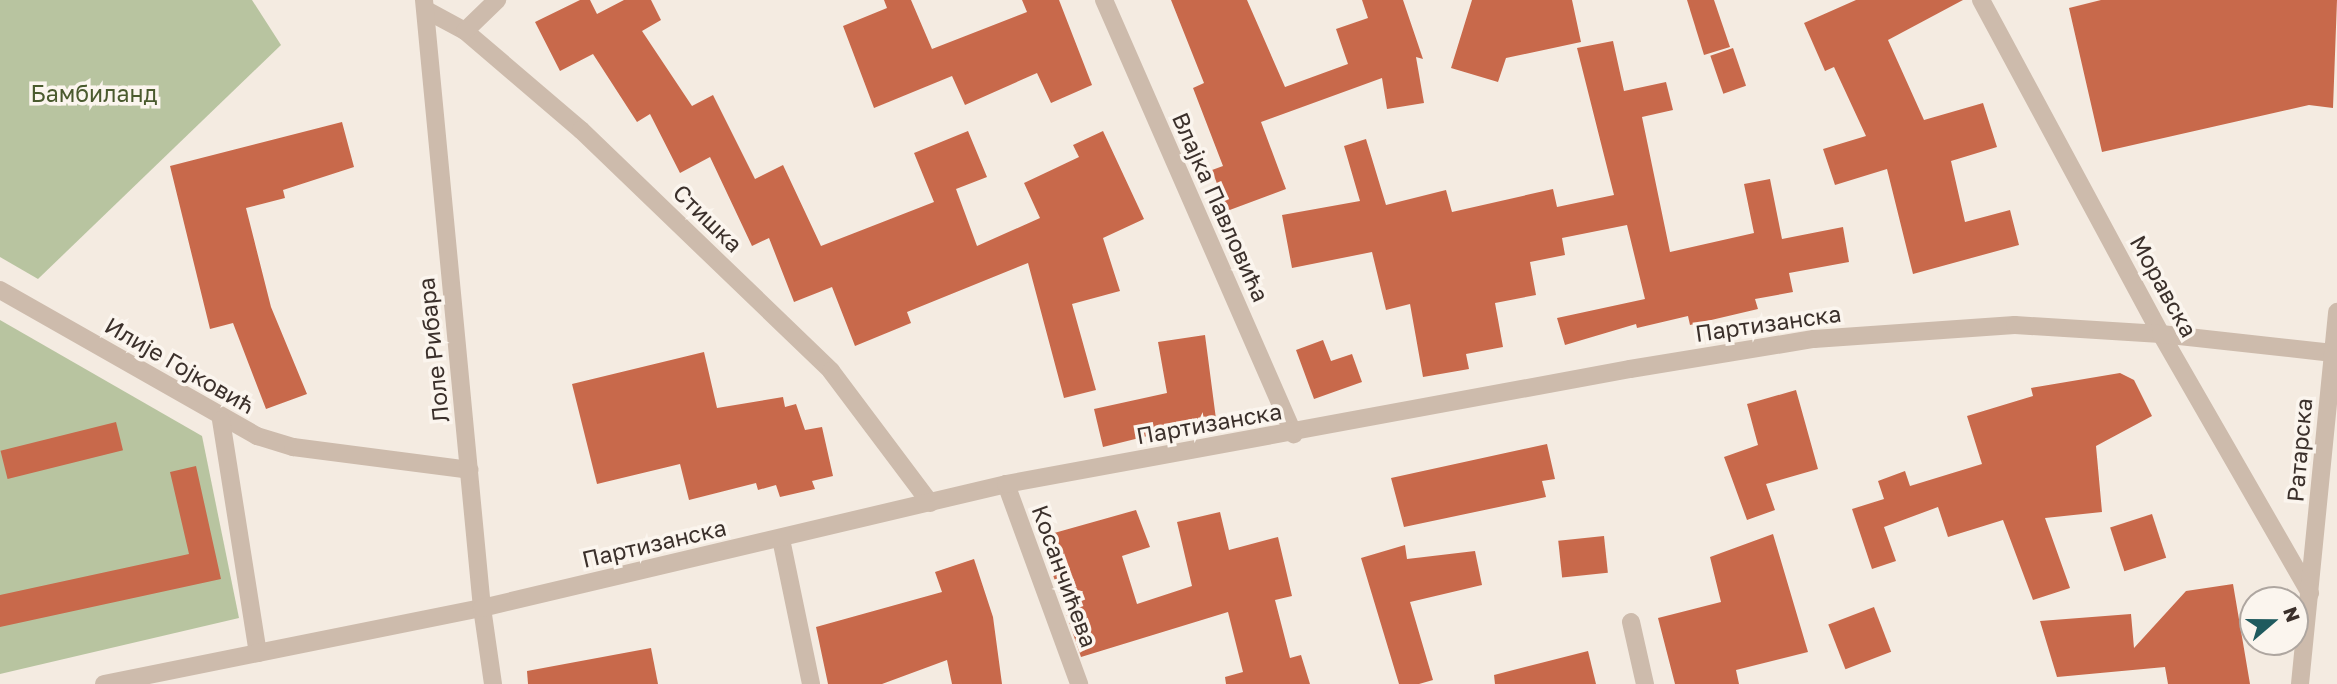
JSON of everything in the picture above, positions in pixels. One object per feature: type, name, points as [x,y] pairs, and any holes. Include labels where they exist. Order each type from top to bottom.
[{"type":"street","points":[[466,31],[497,0]]},
{"type":"street","name":"Влајка Павловића","points":[[1104,0],[1294,433]]},
{"type":"street","name":"Моравска","points":[[1981,0],[2161,334],[2310,593]]},
{"type":"street","name":"Стишка","points":[[425,5],[466,31],[581,130],[831,371],[930,503]]},
{"type":"street","name":"Лоле Рибара","points":[[425,5],[482,608],[493,684]]},
{"type":"street","name":"Илије Гојковић","points":[[0,290],[221,420],[293,447],[470,470]]},
{"type":"street","name":"Ратарска","points":[[2300,684],[2337,312]]},
{"type":"street","name":"Партизанска","points":[[111,683],[482,608],[1006,484],[1814,339],[2015,326],[2161,334],[2335,353]]},
{"type":"street","points":[[221,420],[258,653]]},
{"type":"street","name":"Косанчићева","points":[[1006,484],[1079,684]]},
{"type":"street","points":[[781,539],[811,684]]},
{"type":"street","points":[[1631,622],[1645,684]]},
{"type":"green space","name":"Бамбиланд","points":[[0,0],[252,0],[281,45],[38,279],[0,257]]},
{"type":"green space","points":[[0,320],[202,436],[239,618],[0,674]]},
{"type":"building","points":[[580,0],[590,0],[597,14],[624,0],[651,0],[661,20],[642,31],[692,106],[713,95],[755,179],[783,165],[821,246],[934,202],[914,153],[968,131],[987,177],[956,189],[977,246],[1040,218],[1024,183],[1079,157],[1073,145],[1103,131],[1144,219],[1103,238],[1120,291],[1072,304],[1096,390],[1064,398],[1028,263],[907,312],[911,323],[855,346],[832,287],[794,302],[769,238],[752,246],[710,157],[680,173],[650,114],[637,122],[593,54],[560,71],[535,22]]},
{"type":"building","points":[[884,0],[911,0],[932,49],[1027,12],[1022,0],[1059,0],[1092,85],[1051,103],[1037,73],[965,105],[952,76],[874,108],[843,26],[887,8]]},
{"type":"building","points":[[1171,0],[1247,0],[1285,87],[1348,64],[1336,29],[1368,18],[1362,0],[1403,0],[1423,59],[1416,57],[1424,103],[1387,109],[1382,78],[1261,122],[1286,189],[1227,211],[1212,170],[1223,166],[1193,88],[1204,83]]},
{"type":"building","points":[[1472,0],[1572,0],[1581,42],[1506,58],[1498,82],[1451,68]]},
{"type":"building","points":[[1687,0],[1714,0],[1730,47],[1704,55]]},
{"type":"building","points":[[1856,0],[1963,0],[1888,40],[1924,120],[1983,103],[1997,147],[1951,161],[1965,222],[2010,210],[2019,245],[1913,274],[1887,169],[1835,185],[1823,149],[1866,136],[1834,67],[1825,71],[1804,23]]},
{"type":"building","points":[[2101,0],[2337,0],[2333,108],[2309,105],[2102,152],[2069,8]]},
{"type":"building","points":[[1613,41],[1624,91],[1666,82],[1673,110],[1642,117],[1670,252],[1754,233],[1744,184],[1770,179],[1782,239],[1843,227],[1849,262],[1789,273],[1793,292],[1755,299],[1758,309],[1690,325],[1688,316],[1637,328],[1636,324],[1565,345],[1557,318],[1645,299],[1627,225],[1562,238],[1565,255],[1530,262],[1536,295],[1495,303],[1503,347],[1466,354],[1469,369],[1423,377],[1410,304],[1386,310],[1372,252],[1292,268],[1282,215],[1360,201],[1344,146],[1366,139],[1386,205],[1446,190],[1452,212],[1553,189],[1557,207],[1614,195],[1577,48]]},
{"type":"building","points":[[1733,48],[1746,86],[1723,94],[1710,56]]},
{"type":"building","points":[[342,122],[354,167],[283,190],[285,198],[246,208],[271,307],[307,394],[266,409],[233,323],[210,329],[170,166]]},
{"type":"building","points":[[1205,335],[1216,419],[1103,447],[1094,409],[1167,393],[1158,342]]},
{"type":"building","points":[[1323,340],[1331,361],[1352,354],[1362,382],[1314,399],[1296,350]]},
{"type":"building","points":[[704,352],[717,408],[783,397],[785,407],[796,404],[805,430],[822,427],[833,476],[812,481],[815,489],[780,497],[776,485],[758,490],[756,483],[689,500],[680,464],[597,484],[572,384]]},
{"type":"building","points":[[2120,373],[2134,380],[2152,416],[2096,446],[2102,512],[2045,518],[2070,588],[2033,600],[2003,520],[1948,537],[1938,507],[1884,527],[1896,561],[1872,569],[1852,509],[1884,499],[1878,481],[1905,471],[1910,486],[1982,464],[1967,416],[2033,396],[2031,388]]},
{"type":"building","points":[[1796,390],[1818,469],[1766,484],[1775,510],[1747,520],[1724,457],[1758,445],[1747,404]]},
{"type":"building","points":[[116,422],[123,450],[8,479],[1,451]]},
{"type":"building","points":[[1547,444],[1555,479],[1542,481],[1546,497],[1404,527],[1391,478]]},
{"type":"building","points":[[196,466],[221,579],[0,627],[0,595],[189,554],[170,472]]},
{"type":"building","points":[[1136,510],[1150,547],[1122,556],[1137,604],[1192,586],[1177,522],[1220,512],[1229,550],[1278,537],[1292,596],[1275,600],[1290,658],[1301,655],[1310,684],[1226,684],[1225,677],[1243,672],[1228,612],[1081,657],[1040,537]]},
{"type":"building","points":[[2152,514],[2166,558],[2124,571],[2110,528]]},
{"type":"building","points":[[1773,534],[1808,652],[1736,670],[1739,684],[1675,684],[1658,618],[1721,602],[1710,557]]},
{"type":"building","points":[[1604,536],[1608,573],[1562,578],[1558,541]]},
{"type":"building","points":[[1405,545],[1407,559],[1475,551],[1482,585],[1410,602],[1433,680],[1419,684],[1399,684],[1361,558]]},
{"type":"building","points":[[974,559],[993,617],[1002,684],[952,684],[947,660],[882,684],[828,684],[816,627],[942,592],[935,572]]},
{"type":"building","points":[[2233,584],[2239,619],[2239,656],[2245,656],[2250,684],[2168,684],[2165,667],[2057,677],[2040,621],[2131,614],[2134,648],[2186,591]]},
{"type":"building","points":[[1874,607],[1891,652],[1845,669],[1828,625]]},
{"type":"building","points":[[651,648],[658,684],[528,684],[527,671]]},
{"type":"building","points":[[1588,651],[1596,684],[1495,684],[1494,675]]}]
